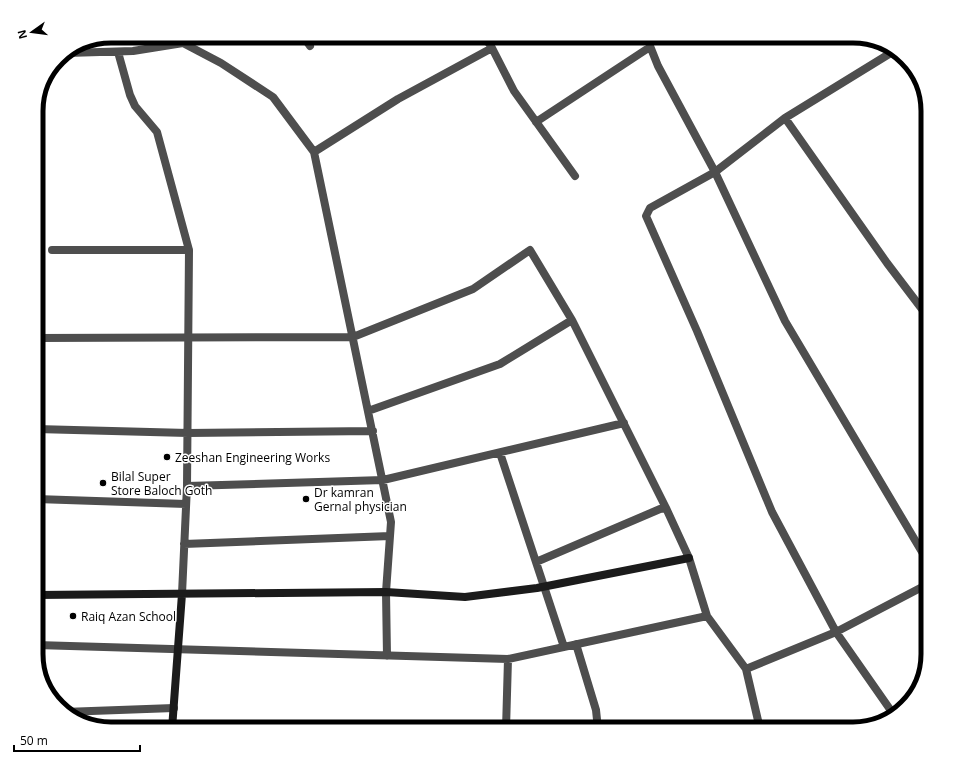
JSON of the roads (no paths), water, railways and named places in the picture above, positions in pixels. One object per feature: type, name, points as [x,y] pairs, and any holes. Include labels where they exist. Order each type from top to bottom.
[{"type":"street","points":[[75,53],[133,51],[183,43],[221,63],[273,97],[314,152],[391,522],[386,592],[387,656]]},
{"type":"street","points":[[489,43],[514,91],[575,176]]},
{"type":"street","points":[[649,43],[658,66],[715,172],[785,321],[921,550]]},
{"type":"street","points":[[536,122],[650,47]]},
{"type":"street","points":[[314,152],[398,99],[492,48]]},
{"type":"street","points":[[118,52],[130,95],[141,114],[157,132],[189,250],[187,486],[182,594],[173,722]]},
{"type":"street","points":[[889,54],[785,118],[715,172],[650,208],[647,212],[647,219],[697,331],[772,512],[836,632],[891,710]]},
{"type":"street","points":[[785,118],[887,263],[921,308]]},
{"type":"street","points":[[52,250],[189,250]]},
{"type":"street","points":[[43,338],[353,338],[473,289],[530,250],[572,320],[666,508],[689,558],[707,616],[746,669],[758,722]]},
{"type":"street","points":[[368,411],[500,364],[572,320]]},
{"type":"street","points":[[187,486],[383,480],[624,423]]},
{"type":"street","points":[[43,429],[188,433],[373,431]]},
{"type":"street","points":[[500,453],[564,647]]},
{"type":"street","points":[[43,499],[186,504]]},
{"type":"street","points":[[536,562],[660,509],[666,508]]},
{"type":"street","points":[[184,544],[390,536]]},
{"type":"street","points":[[43,595],[386,592],[465,597],[544,586],[689,558]]},
{"type":"street","points":[[746,669],[836,632],[921,588]]},
{"type":"street","points":[[43,645],[508,659],[707,616]]},
{"type":"street","points":[[576,644],[596,710],[597,722]]},
{"type":"street","points":[[506,722],[508,659]]},
{"type":"street","points":[[75,712],[174,708]]},
{"type":"place","name":"Zeeshan Engineering Works","points":[[167,457]]},
{"type":"place","name":"Bilal Super Store Baloch Goth","points":[[103,483]]},
{"type":"place","name":"Dr kamran Gernal physician","points":[[306,499]]},
{"type":"place","name":"Raiq Azan School","points":[[73,616]]}]
